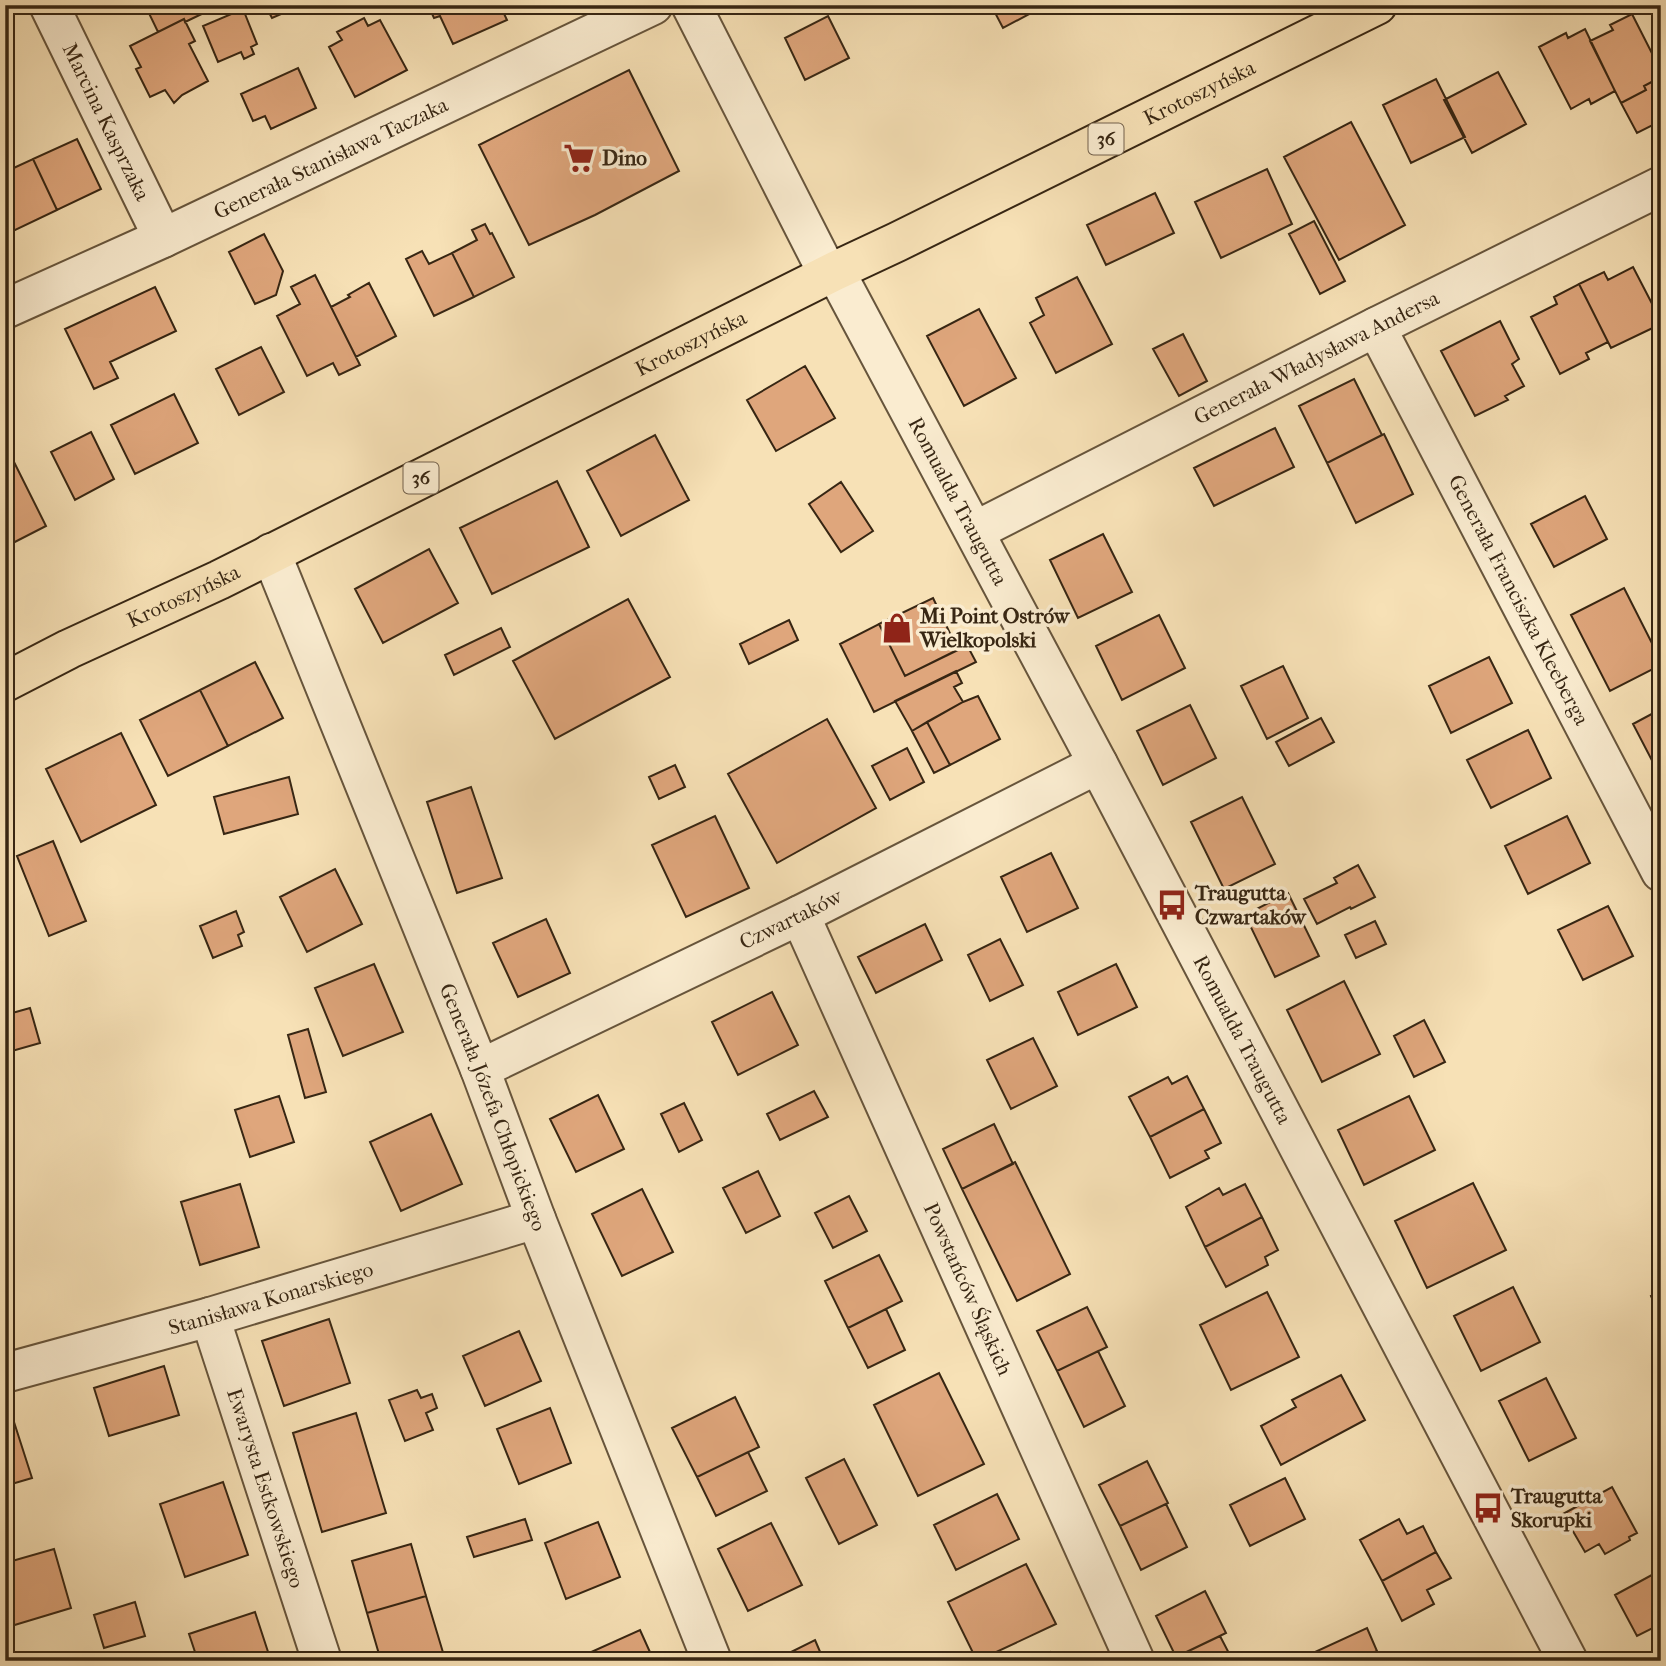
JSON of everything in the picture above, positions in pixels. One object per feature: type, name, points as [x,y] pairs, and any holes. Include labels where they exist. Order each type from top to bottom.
[{"type":"main road","name":"Krotoszyńska","points":[[5,682],[69,649],[219,580],[832,272],[1377,5]]},
{"type":"street","name":"Marcina Kasprzaka","points":[[49,5],[163,238]]},
{"type":"street","name":"Generała Stanisława Taczaka","points":[[5,309],[163,238],[653,5]]},
{"type":"street","name":"Romualda Traugutta","points":[[691,5],[832,272],[975,531],[1568,1661]]},
{"type":"street","name":"Generała Władysława Andersa","points":[[975,531],[1661,186]]},
{"type":"street","name":"Generała Franciszka Kleeberga","points":[[1376,327],[1661,872]]},
{"type":"street","name":"Generała Józefa Chłopickiego","points":[[271,553],[480,1069],[536,1219],[712,1661]]},
{"type":"street","name":"Czwartaków","points":[[480,1069],[800,915],[1098,764]]},
{"type":"street","name":"Powstańców Śląskich","points":[[800,915],[1135,1661]]},
{"type":"street","name":"Stanisława Konarskiego","points":[[5,1373],[211,1317],[536,1219]]},
{"type":"street","name":"Ewarysta Estkowskiego","points":[[211,1317],[322,1661]]},
{"type":"building","points":[[145,5],[205,5],[208,11],[158,32]]},
{"type":"building","points":[[265,5],[292,5],[293,9],[272,18]]},
{"type":"building","points":[[428,5],[500,5],[507,20],[453,44],[440,16],[434,18]]},
{"type":"building","points":[[991,5],[1046,5],[1003,28]]},
{"type":"building","points":[[243,9],[257,44],[251,47],[254,54],[244,59],[241,52],[218,62],[203,26]]},
{"type":"building","points":[[1632,14],[1661,71],[1661,77],[1644,86],[1646,90],[1621,103],[1590,41],[1613,30],[1610,25]]},
{"type":"building","points":[[828,16],[849,58],[805,80],[785,38]]},
{"type":"building","points":[[364,18],[368,26],[380,20],[407,70],[355,97],[329,47],[342,40],[337,32]]},
{"type":"building","points":[[184,19],[195,41],[189,44],[208,81],[182,95],[174,103],[165,90],[150,97],[136,69],[141,67],[130,46]]},
{"type":"building","points":[[1585,29],[1615,91],[1591,104],[1589,99],[1571,109],[1539,47],[1566,33],[1568,38]]},
{"type":"building","points":[[298,68],[316,108],[271,129],[265,116],[253,121],[241,94]]},
{"type":"building","name":"Dino","points":[[629,70],[679,171],[595,215],[529,245],[479,145]]},
{"type":"building","points":[[1498,72],[1526,124],[1472,153],[1444,100]]},
{"type":"building","points":[[1661,77],[1661,121],[1637,133],[1621,103],[1646,90],[1644,86]]},
{"type":"building","points":[[1436,79],[1465,137],[1411,163],[1383,105]]},
{"type":"building","points":[[1351,122],[1405,225],[1339,260],[1284,157]]},
{"type":"building","points":[[77,139],[101,189],[57,210],[33,159]]},
{"type":"building","points":[[33,159],[57,210],[11,232],[5,219],[5,172]]},
{"type":"building","points":[[1267,169],[1292,224],[1221,258],[1195,202]]},
{"type":"building","points":[[1155,193],[1174,233],[1106,265],[1087,225]]},
{"type":"building","points":[[1314,221],[1345,281],[1320,294],[1289,234]]},
{"type":"building","points":[[485,224],[514,277],[474,297],[452,253],[477,240],[472,230]]},
{"type":"building","points":[[264,234],[283,271],[276,295],[255,304],[229,252]]},
{"type":"building","points":[[422,251],[429,264],[452,253],[474,297],[434,316],[406,259]]},
{"type":"building","points":[[1633,267],[1661,324],[1611,348],[1579,284],[1604,272],[1608,280]]},
{"type":"building","points":[[315,275],[360,365],[339,375],[333,363],[307,376],[277,316],[300,304],[291,287]]},
{"type":"building","points":[[1077,277],[1112,344],[1056,373],[1030,323],[1044,315],[1036,298]]},
{"type":"building","points":[[369,283],[396,336],[356,357],[331,307]]},
{"type":"building","points":[[1579,284],[1608,342],[1586,353],[1589,359],[1560,374],[1531,317],[1557,304],[1554,297]]},
{"type":"building","points":[[155,287],[176,331],[110,362],[118,378],[94,389],[65,329]]},
{"type":"building","points":[[979,309],[1016,378],[964,406],[927,336]]},
{"type":"building","points":[[1500,321],[1519,359],[1512,364],[1524,386],[1505,396],[1508,400],[1475,416],[1441,351]]},
{"type":"building","points":[[1183,334],[1207,381],[1179,396],[1153,349]]},
{"type":"building","points":[[261,347],[284,392],[239,415],[216,369]]},
{"type":"building","points":[[805,366],[835,418],[776,451],[747,400]]},
{"type":"building","points":[[1354,379],[1382,435],[1327,463],[1299,406]]},
{"type":"building","points":[[174,394],[198,443],[135,474],[111,425]]},
{"type":"building","points":[[1275,428],[1294,467],[1214,506],[1194,468]]},
{"type":"building","points":[[91,432],[114,479],[75,500],[51,452]]},
{"type":"building","points":[[1384,434],[1413,494],[1356,523],[1327,463]]},
{"type":"building","points":[[655,435],[689,500],[621,536],[587,471]]},
{"type":"building","points":[[8,450],[46,526],[5,547],[5,452]]},
{"type":"building","points":[[557,481],[589,547],[492,594],[460,528]]},
{"type":"building","points":[[841,482],[873,531],[841,552],[809,504]]},
{"type":"building","points":[[1585,496],[1607,539],[1554,567],[1531,524]]},
{"type":"building","points":[[1103,534],[1132,592],[1078,618],[1050,560]]},
{"type":"building","points":[[429,549],[458,603],[383,643],[355,589]]},
{"type":"building","points":[[1624,588],[1661,665],[1610,691],[1571,615]]},
{"type":"building","points":[[933,598],[958,650],[905,676],[879,624]]},
{"type":"building","points":[[628,599],[670,677],[555,739],[513,661]]},
{"type":"building","points":[[1159,615],[1185,668],[1122,700],[1096,646]]},
{"type":"building","points":[[789,620],[798,640],[749,664],[740,644]]},
{"type":"building","points":[[879,624],[905,676],[967,645],[976,662],[874,712],[840,644]]},
{"type":"building","points":[[501,628],[510,647],[454,675],[445,655]]},
{"type":"building","points":[[1489,657],[1512,703],[1451,733],[1429,686]]},
{"type":"building","points":[[255,662],[283,718],[228,746],[200,690]]},
{"type":"building","points":[[1283,666],[1308,718],[1267,739],[1241,686]]},
{"type":"building","points":[[956,671],[962,683],[954,687],[963,702],[912,731],[895,701]]},
{"type":"building","points":[[200,690],[228,746],[168,776],[140,720]]},
{"type":"building","points":[[978,696],[1000,739],[950,765],[927,722]]},
{"type":"building","points":[[1190,705],[1216,758],[1163,785],[1137,731]]},
{"type":"building","points":[[1661,709],[1661,771],[1658,772],[1633,724]]},
{"type":"building","points":[[1321,718],[1334,742],[1289,766],[1276,742]]},
{"type":"building","points":[[827,719],[876,808],[777,863],[728,774]]},
{"type":"building","points":[[927,722],[950,765],[934,773],[912,731]]},
{"type":"building","points":[[1528,730],[1551,778],[1491,808],[1467,760]]},
{"type":"building","points":[[121,733],[156,805],[81,842],[46,769]]},
{"type":"building","points":[[907,748],[924,782],[890,800],[872,766]]},
{"type":"building","points":[[675,765],[685,787],[659,799],[649,777]]},
{"type":"building","points":[[289,777],[298,814],[224,834],[214,797]]},
{"type":"building","points":[[471,787],[502,878],[457,893],[427,802]]},
{"type":"building","points":[[1242,797],[1275,864],[1224,889],[1191,822]]},
{"type":"building","points":[[715,816],[749,888],[686,917],[652,845]]},
{"type":"building","points":[[1567,816],[1590,863],[1528,894],[1505,846]]},
{"type":"building","points":[[53,841],[86,921],[49,936],[17,856]]},
{"type":"building","points":[[1051,853],[1078,908],[1027,932],[1001,877]]},
{"type":"building","points":[[1358,865],[1375,897],[1317,924],[1304,899],[1337,883],[1334,878]]},
{"type":"building","points":[[335,869],[362,924],[307,952],[280,897]]},
{"type":"building","points":[[1288,893],[1319,956],[1275,977],[1245,915]]},
{"type":"building","points":[[1608,906],[1633,956],[1583,980],[1558,930]]},
{"type":"building","points":[[236,911],[244,932],[238,935],[242,946],[213,958],[200,926]]},
{"type":"building","points":[[546,919],[570,973],[518,997],[493,943]]},
{"type":"building","points":[[1375,921],[1386,944],[1356,958],[1345,935]]},
{"type":"building","points":[[925,924],[942,960],[876,993],[858,957]]},
{"type":"building","points":[[1000,939],[1023,985],[990,1001],[968,955]]},
{"type":"building","points":[[374,964],[403,1032],[343,1056],[315,988]]},
{"type":"building","points":[[1116,964],[1137,1007],[1078,1035],[1058,992]]},
{"type":"building","points":[[1344,981],[1380,1054],[1322,1082],[1287,1010]]},
{"type":"building","points":[[772,992],[798,1045],[738,1075],[712,1022]]},
{"type":"building","points":[[30,1008],[40,1043],[5,1053],[5,1015]]},
{"type":"building","points":[[1424,1020],[1445,1062],[1414,1077],[1394,1036]]},
{"type":"building","points":[[308,1029],[326,1092],[305,1098],[288,1035]]},
{"type":"building","points":[[1033,1038],[1057,1086],[1011,1109],[987,1060]]},
{"type":"building","points":[[1187,1076],[1204,1109],[1150,1137],[1129,1097],[1168,1077],[1172,1084]]},
{"type":"building","points":[[814,1091],[828,1117],[780,1140],[767,1114]]},
{"type":"building","points":[[598,1095],[624,1149],[576,1172],[550,1119]]},
{"type":"building","points":[[279,1096],[294,1142],[250,1157],[235,1110]]},
{"type":"building","points":[[1409,1096],[1435,1150],[1364,1185],[1338,1130]]},
{"type":"building","points":[[684,1103],[702,1140],[679,1152],[661,1114]]},
{"type":"building","points":[[1204,1109],[1221,1143],[1205,1151],[1209,1158],[1170,1178],[1150,1137]]},
{"type":"building","points":[[431,1114],[462,1184],[401,1211],[370,1142]]},
{"type":"building","points":[[994,1124],[1013,1164],[962,1189],[943,1149]]},
{"type":"building","points":[[1015,1162],[1070,1274],[1017,1301],[962,1189]]},
{"type":"building","points":[[758,1171],[780,1216],[746,1233],[723,1188]]},
{"type":"building","points":[[1473,1183],[1506,1250],[1427,1288],[1395,1221]]},
{"type":"building","points":[[240,1184],[259,1247],[200,1265],[181,1202]]},
{"type":"building","points":[[1245,1184],[1262,1217],[1205,1247],[1186,1207],[1219,1188],[1223,1195]]},
{"type":"building","points":[[642,1189],[673,1252],[622,1276],[592,1214]]},
{"type":"building","points":[[849,1196],[867,1231],[833,1248],[815,1213]]},
{"type":"building","points":[[1262,1217],[1278,1250],[1265,1257],[1268,1265],[1226,1287],[1205,1247]]},
{"type":"building","points":[[879,1255],[902,1301],[848,1328],[825,1281]]},
{"type":"building","points":[[1513,1287],[1540,1342],[1481,1371],[1454,1316]]},
{"type":"building","points":[[1661,1291],[1661,1318],[1651,1296]]},
{"type":"building","points":[[1267,1292],[1299,1357],[1231,1390],[1200,1325]]},
{"type":"building","points":[[1087,1307],[1107,1347],[1057,1371],[1037,1331]]},
{"type":"building","points":[[886,1309],[905,1350],[868,1368],[848,1328]]},
{"type":"building","points":[[329,1319],[350,1383],[284,1406],[262,1341]]},
{"type":"building","points":[[519,1331],[541,1381],[485,1406],[463,1356]]},
{"type":"building","points":[[1098,1351],[1125,1406],[1084,1427],[1057,1371]]},
{"type":"building","points":[[164,1366],[179,1415],[109,1436],[94,1388]]},
{"type":"building","points":[[939,1373],[984,1464],[918,1496],[874,1405]]},
{"type":"building","points":[[1341,1375],[1365,1420],[1281,1465],[1261,1426],[1296,1407],[1292,1400]]},
{"type":"building","points":[[1546,1378],[1576,1438],[1529,1461],[1499,1401]]},
{"type":"building","points":[[417,1390],[421,1398],[432,1394],[437,1408],[426,1413],[433,1430],[405,1441],[389,1400]]},
{"type":"building","points":[[735,1397],[759,1447],[697,1477],[672,1428]]},
{"type":"building","points":[[550,1408],[571,1463],[519,1484],[497,1429]]},
{"type":"building","points":[[356,1413],[386,1513],[322,1532],[293,1433]]},
{"type":"building","points":[[14,1422],[32,1478],[5,1486],[5,1425]]},
{"type":"building","points":[[748,1452],[767,1491],[716,1516],[697,1477]]},
{"type":"building","points":[[844,1459],[877,1525],[839,1544],[806,1478]]},
{"type":"building","points":[[1147,1461],[1168,1503],[1120,1526],[1099,1485]]},
{"type":"building","points":[[1285,1478],[1305,1519],[1250,1546],[1230,1505]]},
{"type":"building","points":[[223,1482],[248,1555],[185,1577],[160,1504]]},
{"type":"building","points":[[1612,1487],[1637,1533],[1605,1554],[1599,1544],[1585,1552],[1563,1514]]},
{"type":"building","points":[[997,1494],[1019,1539],[956,1570],[934,1525]]},
{"type":"building","points":[[1166,1504],[1187,1547],[1141,1570],[1120,1526]]},
{"type":"building","points":[[525,1519],[532,1540],[474,1557],[467,1537]]},
{"type":"building","points":[[1399,1519],[1407,1534],[1423,1526],[1436,1552],[1382,1581],[1360,1540]]},
{"type":"building","points":[[598,1522],[620,1577],[566,1599],[545,1543]]},
{"type":"building","points":[[771,1523],[802,1585],[748,1611],[718,1549]]},
{"type":"building","points":[[411,1544],[426,1596],[367,1613],[352,1561]]},
{"type":"building","points":[[54,1549],[71,1608],[8,1627],[5,1619],[5,1563]]},
{"type":"building","points":[[1436,1552],[1451,1578],[1427,1590],[1434,1604],[1402,1621],[1382,1581]]},
{"type":"building","points":[[1026,1564],[1056,1624],[977,1661],[948,1602]]},
{"type":"building","points":[[1661,1570],[1661,1624],[1637,1636],[1615,1595]]},
{"type":"building","points":[[1205,1591],[1226,1633],[1176,1657],[1156,1616]]},
{"type":"building","points":[[426,1596],[445,1659],[381,1661],[367,1613]]},
{"type":"building","points":[[135,1602],[145,1636],[104,1648],[94,1615]]},
{"type":"building","points":[[255,1612],[271,1661],[198,1661],[189,1634]]},
{"type":"building","points":[[1367,1628],[1377,1651],[1356,1661],[1319,1661],[1315,1652]]},
{"type":"building","points":[[640,1630],[654,1661],[593,1661],[589,1653]]},
{"type":"building","points":[[1220,1636],[1233,1661],[1178,1661],[1176,1657]]},
{"type":"building","points":[[815,1640],[824,1661],[773,1661]]},
{"type":"building","points":[[1050,1652],[1054,1661],[1032,1661]]},
{"type":"building","points":[[70,1655],[72,1661],[51,1661]]},
{"type":"place","name":"Dino","points":[[579,158]]},
{"type":"place","name":"Mi Point Ostrów Wielkopolski","points":[[897,628]]},
{"type":"place","name":"Traugutta Czwartaków","points":[[1172,905]]},
{"type":"place","name":"Traugutta Skorupki","points":[[1488,1508]]}]
